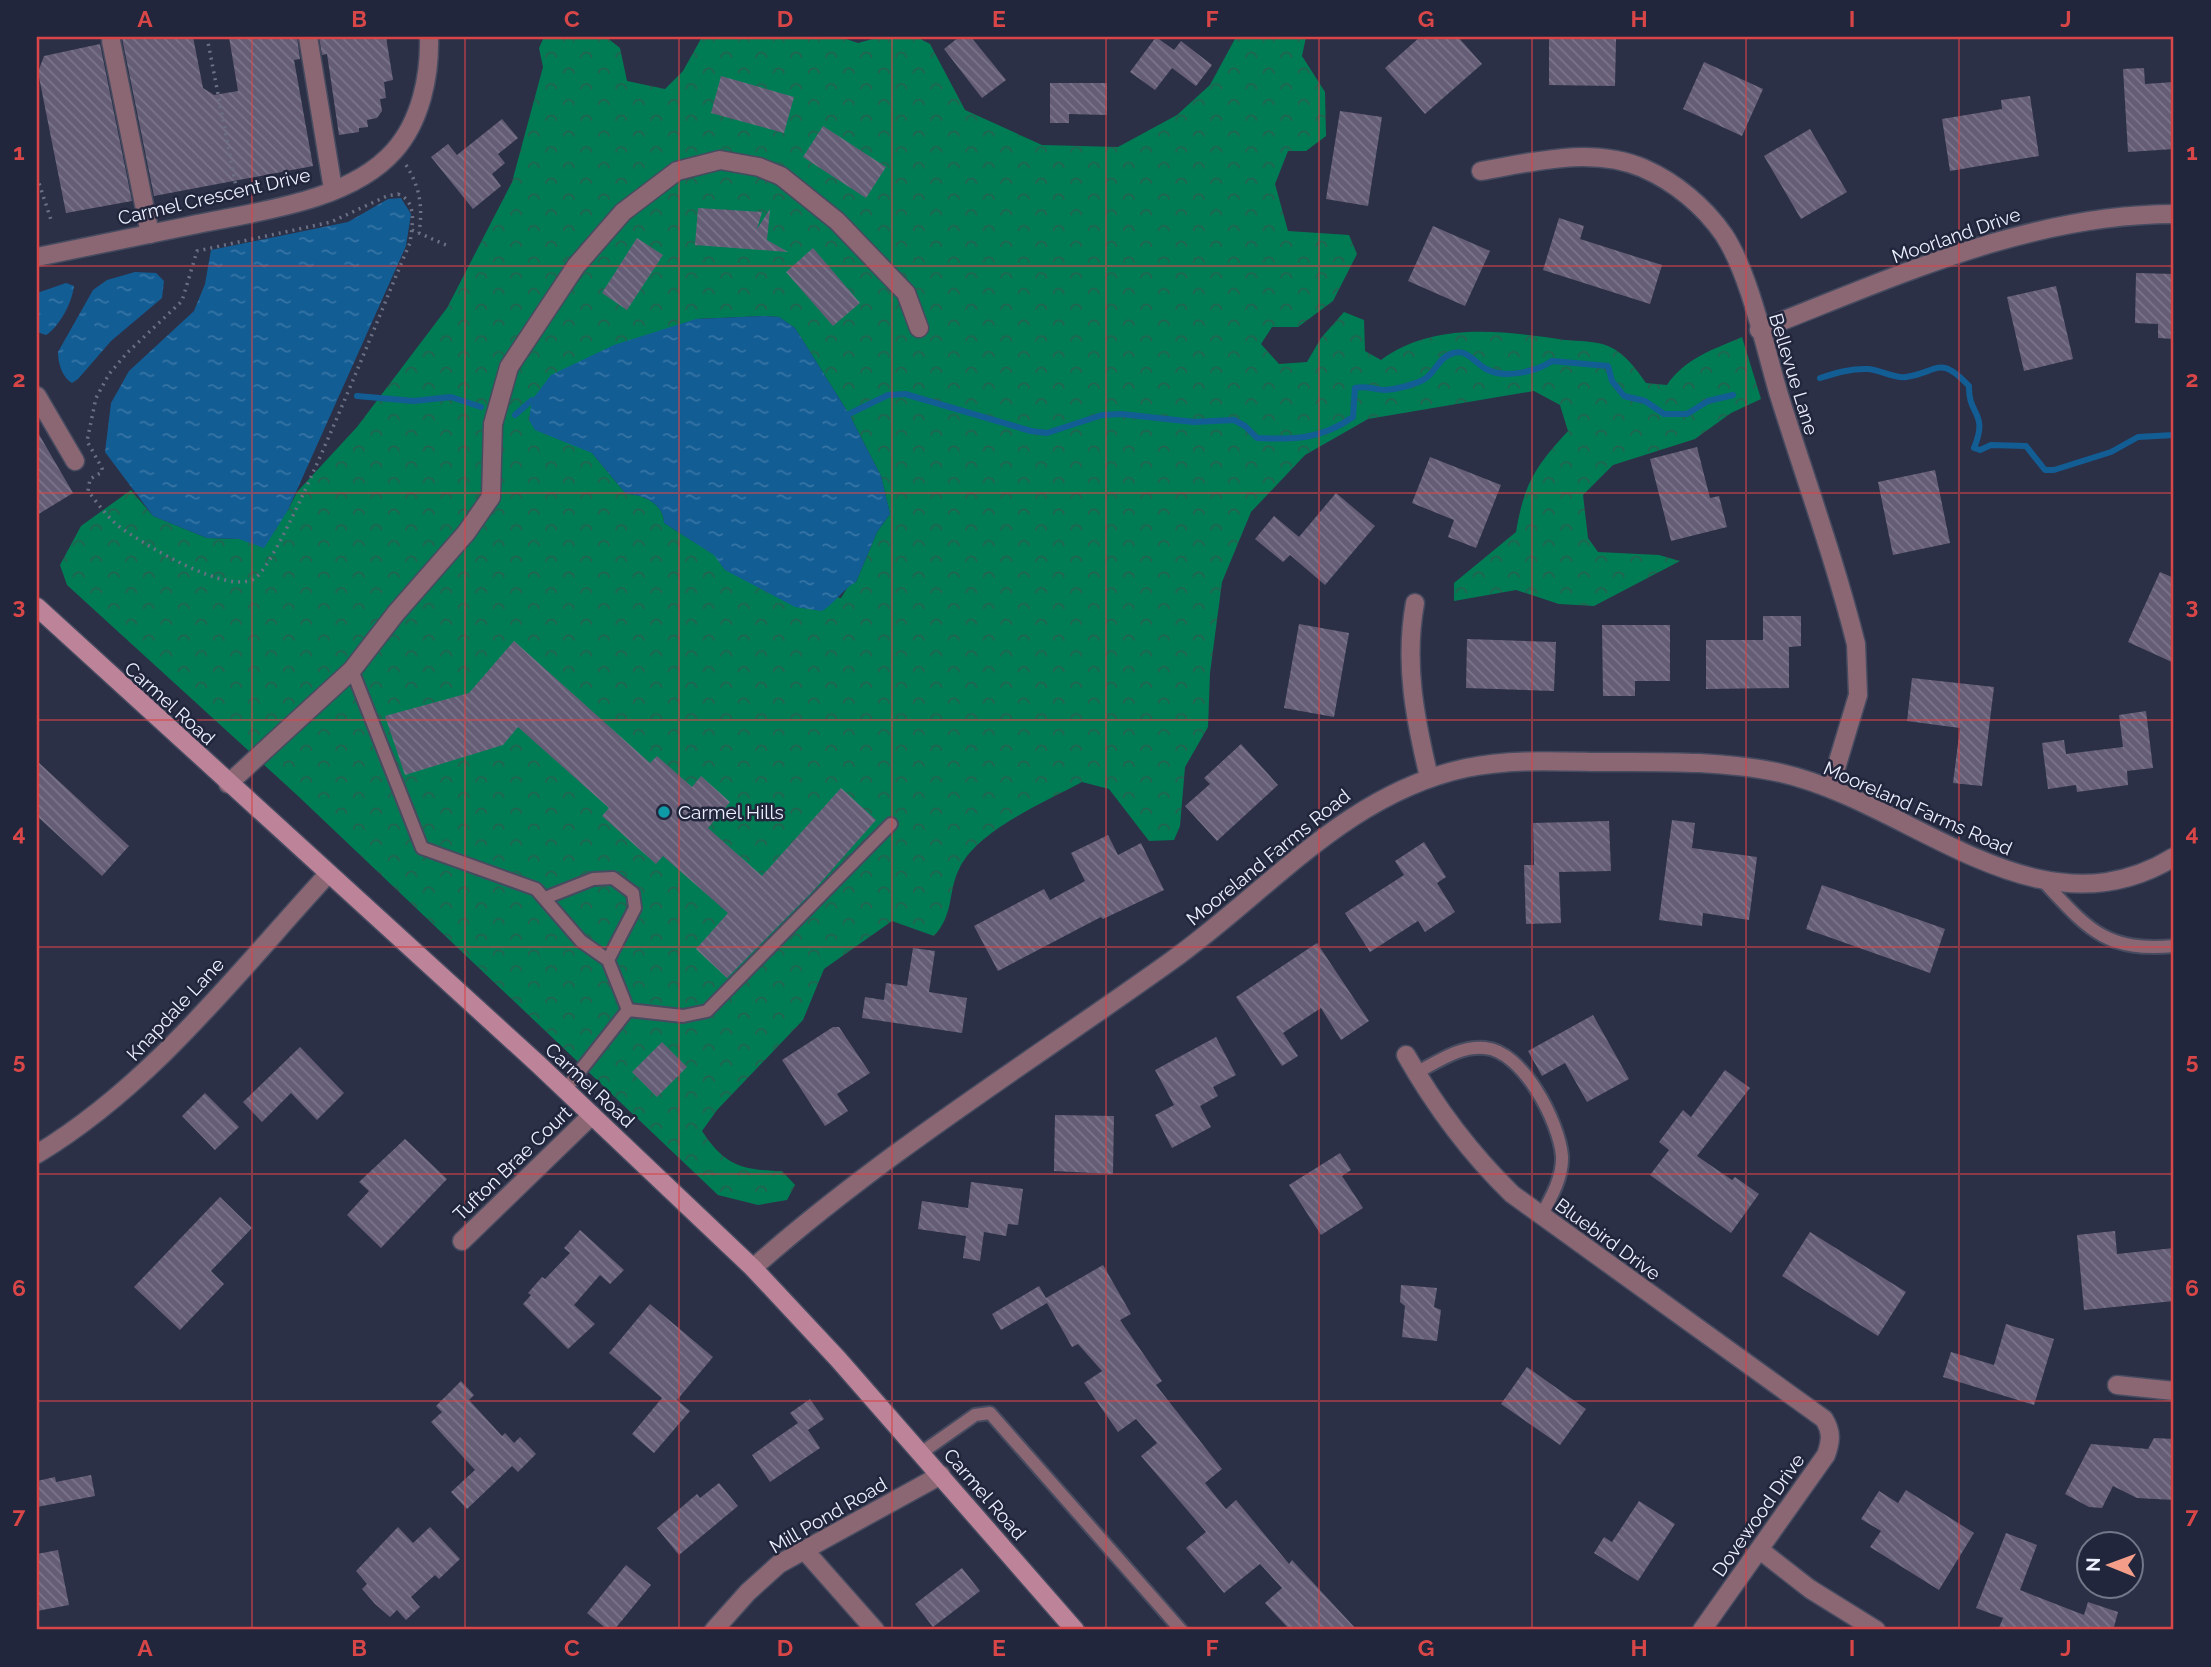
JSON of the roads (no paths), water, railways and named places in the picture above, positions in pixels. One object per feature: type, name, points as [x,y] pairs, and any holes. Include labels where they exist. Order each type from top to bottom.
[{"type":"main road","name":"Carmel Road","points":[[37,607],[565,1090],[753,1268],[921,1453],[1075,1630]]},
{"type":"street","points":[[308,37],[333,189]]},
{"type":"street","name":"Carmel Crescent Drive","points":[[37,257],[305,201],[364,176],[395,150],[416,114],[430,68],[429,37]]},
{"type":"street","points":[[111,41],[150,234]]},
{"type":"street","name":"Bellevue Lane","points":[[1481,171],[1585,156],[1614,159],[1664,179],[1691,198],[1724,235],[1737,260],[1856,644],[1858,695],[1830,788]]},
{"type":"street","points":[[228,784],[352,670],[396,613],[466,533],[491,497],[493,424],[509,367],[576,266],[622,212],[677,171],[720,160],[760,167],[781,176],[836,220],[906,293],[919,328]]},
{"type":"street","name":"Moorland Drive","points":[[1759,330],[1961,253],[2020,234],[2088,220],[2174,214]]},
{"type":"street","points":[[37,396],[75,461]]},
{"type":"street","points":[[1415,603],[1410,664],[1412,699],[1429,777]]},
{"type":"street","name":"Mooreland Farms Road","points":[[753,1268],[818,1210],[858,1180],[1189,947],[1335,827],[1390,793],[1429,777],[1480,765],[1530,761],[1730,764],[1783,774],[1830,788],[2015,875],[2043,882],[2096,885],[2130,879],[2173,860]]},
{"type":"street","name":"Knapdale Lane","points":[[37,1154],[68,1135],[120,1095],[156,1062],[328,874]]},
{"type":"street","name":"Bluebird Drive","points":[[1406,1055],[1441,1114],[1474,1157],[1512,1194],[1824,1419]]},
{"type":"street","name":"Tufton Brae Court","points":[[462,1241],[592,1115]]},
{"type":"street","points":[[2117,1385],[2174,1391]]},
{"type":"street","name":"Dovewood Drive","points":[[1702,1630],[1826,1455],[1830,1429],[1824,1419]]},
{"type":"street","name":"Mill Pond Road","points":[[714,1630],[748,1592],[779,1564],[806,1552],[940,1475]]},
{"type":"street","points":[[1760,1550],[1810,1589],[1876,1630]]},
{"type":"street","points":[[806,1552],[875,1630]]},
{"type":"lane","points":[[352,670],[422,848],[536,889],[581,941],[608,960],[628,1010]]},
{"type":"lane","points":[[628,1010],[683,1016],[707,1011],[891,824]]},
{"type":"lane","points":[[545,898],[570,886],[613,878],[633,893],[635,908],[608,960]]},
{"type":"lane","points":[[2043,882],[2099,936],[2145,948],[2174,946]]},
{"type":"lane","points":[[565,1090],[628,1010]]},
{"type":"lane","points":[[1416,1073],[1461,1049],[1485,1048],[1500,1051],[1522,1073],[1550,1110],[1562,1157],[1557,1186],[1541,1216]]},
{"type":"lane","points":[[921,1453],[975,1415],[990,1413],[1181,1630]]},
{"type":"water","points":[[401,198],[411,214],[406,246],[288,510],[264,548],[239,539],[207,538],[153,516],[105,452],[111,403],[129,371],[194,311],[205,284],[211,250],[348,222],[388,199]]},
{"type":"water","points":[[135,272],[156,273],[164,281],[162,298],[111,341],[72,383],[61,369],[58,352],[93,290],[107,280]]},
{"type":"water","points":[[66,283],[74,286],[64,313],[46,335],[37,332],[37,293]]},
{"type":"water","points":[[779,317],[795,328],[849,414],[881,476],[890,514],[877,532],[856,582],[822,611],[795,607],[725,570],[714,555],[664,523],[660,510],[651,501],[626,494],[592,453],[535,430],[529,420],[532,400],[551,375],[614,345],[696,319]]},
{"type":"waterway","points":[[844,414],[888,395],[905,394],[1031,431],[1047,433],[1102,415],[1121,414],[1194,422],[1234,420],[1257,438],[1295,438],[1330,430],[1353,417],[1355,388],[1386,390],[1415,384],[1427,377],[1444,358],[1459,352],[1486,369],[1502,374],[1529,371],[1552,361],[1608,366],[1612,381],[1624,396],[1645,401],[1664,414],[1687,414],[1708,401],[1733,395]]},
{"type":"waterway","points":[[1820,378],[1863,369],[1902,377],[1939,368],[1951,370],[1969,386],[1971,403],[1979,420],[1974,448],[1980,450],[1991,445],[2026,446],[2045,470],[2054,470],[2111,452],[2138,437],[2174,435]]},
{"type":"waterway","points":[[357,396],[414,401],[451,397],[481,407]]},
{"type":"waterway","points":[[515,415],[532,400],[539,401]]},
{"type":"place","name":"Carmel Hills","points":[[664,812]]}]
